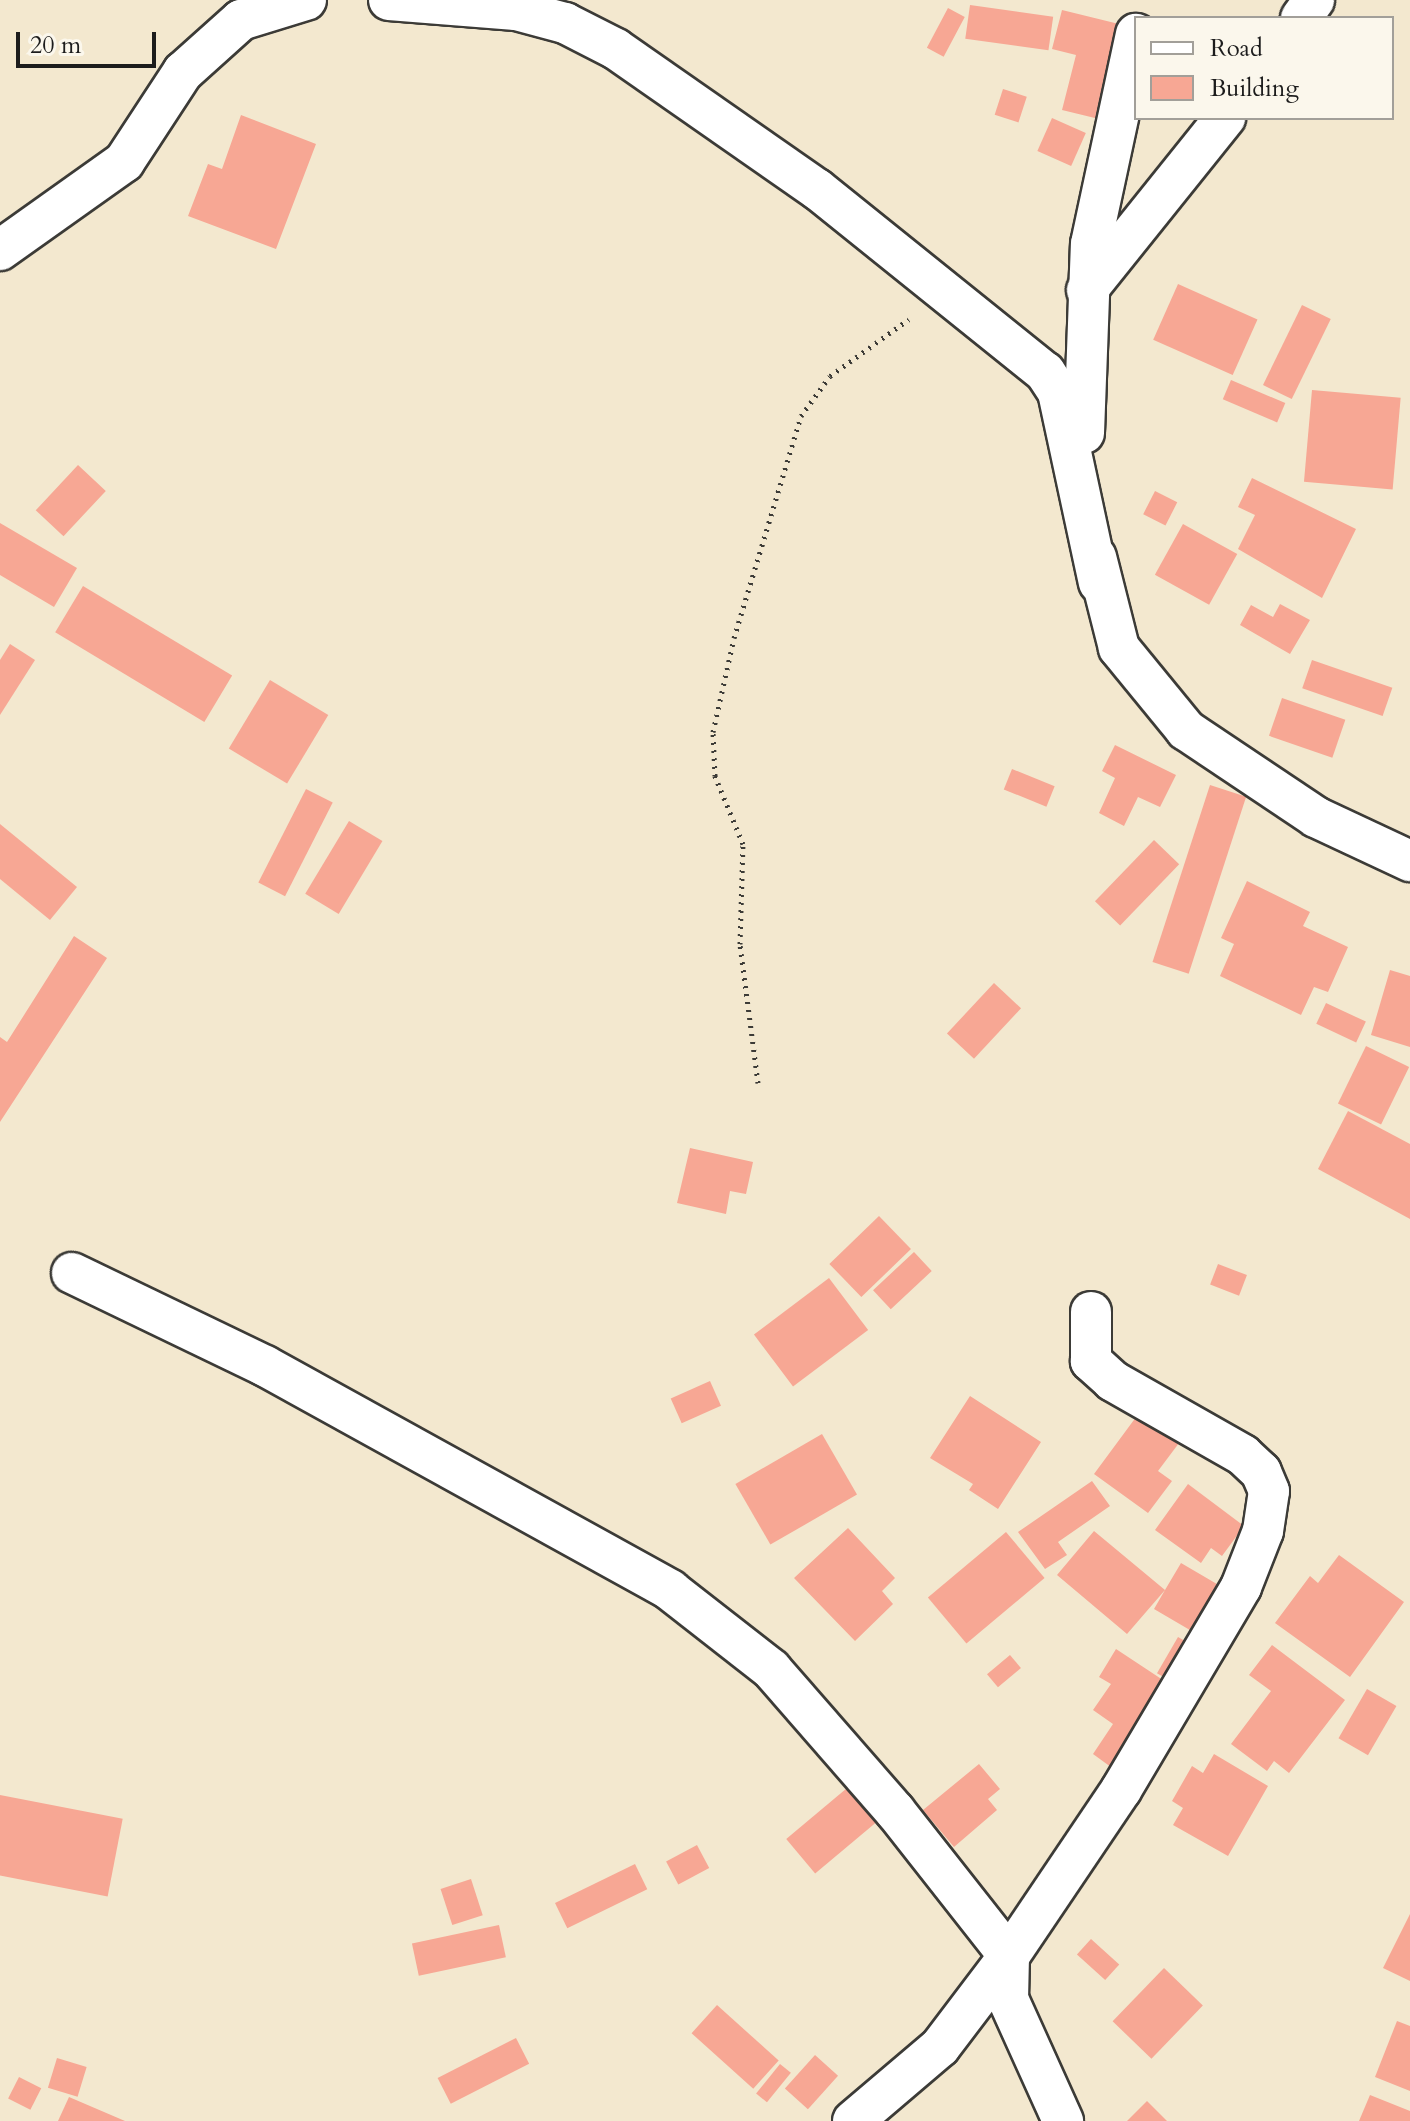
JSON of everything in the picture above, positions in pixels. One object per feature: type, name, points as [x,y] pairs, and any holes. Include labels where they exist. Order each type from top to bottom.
[{"type":"street","points":[[0,250],[124,162],[183,72],[241,20],[306,0]]},
{"type":"street","points":[[357,0],[516,10],[565,23],[616,49],[817,189],[1045,372],[1058,392],[1099,583],[1119,648],[1186,730],[1316,817],[1410,861]]},
{"type":"street","points":[[1099,583],[1084,430],[1087,290],[1091,244],[1134,43]]},
{"type":"street","points":[[1087,290],[1223,120]]},
{"type":"street","points":[[72,1273],[265,1366],[670,1590],[771,1669],[895,1811],[1009,1956],[1008,1999],[1063,2121]]},
{"type":"street","points":[[853,2121],[940,2047],[1009,1956],[1121,1790],[1241,1587],[1263,1531],[1269,1491],[1261,1472],[1243,1455],[1113,1381],[1091,1361],[1091,1312]]},
{"type":"path","points":[[758,1083],[740,944],[743,844],[715,776],[713,732],[734,638],[801,416],[830,376],[946,293]]},
{"type":"building","points":[[970,5],[1053,17],[1048,50],[965,39]]},
{"type":"building","points":[[948,8],[965,17],[944,57],[927,48]]},
{"type":"building","points":[[1062,10],[1123,25],[1099,119],[1062,110],[1076,55],[1052,49]]},
{"type":"building","points":[[1003,89],[1027,97],[1018,122],[995,115]]},
{"type":"building","points":[[241,115],[316,144],[276,249],[188,216],[208,164],[222,169]]},
{"type":"building","points":[[1052,118],[1086,133],[1071,166],[1037,151]]},
{"type":"building","points":[[1178,284],[1257,319],[1233,375],[1153,340]]},
{"type":"building","points":[[1302,305],[1331,319],[1292,399],[1263,385]]},
{"type":"building","points":[[1231,380],[1285,403],[1277,422],[1223,399]]},
{"type":"building","points":[[1312,390],[1401,398],[1393,489],[1304,482]]},
{"type":"building","points":[[78,465],[106,491],[64,536],[36,510]]},
{"type":"building","points":[[1252,478],[1356,529],[1322,598],[1238,549],[1255,515],[1238,507]]},
{"type":"building","points":[[1155,491],[1177,502],[1165,526],[1143,514]]},
{"type":"building","points":[[0,523],[77,568],[54,607],[0,575]]},
{"type":"building","points":[[1183,524],[1237,554],[1209,605],[1155,575]]},
{"type":"building","points":[[83,586],[232,676],[204,722],[55,632]]},
{"type":"building","points":[[1280,604],[1310,620],[1290,654],[1240,625],[1251,605],[1273,617]]},
{"type":"building","points":[[10,644],[35,660],[0,715],[0,660]]},
{"type":"building","points":[[1312,660],[1392,688],[1383,716],[1302,688]]},
{"type":"building","points":[[270,680],[328,715],[287,784],[229,749]]},
{"type":"building","points":[[1282,698],[1345,720],[1332,758],[1269,736]]},
{"type":"building","points":[[1115,745],[1176,775],[1160,807],[1138,797],[1124,826],[1099,813],[1115,778],[1102,771]]},
{"type":"building","points":[[1012,769],[1055,786],[1046,807],[1004,789]]},
{"type":"building","points":[[1210,785],[1246,797],[1189,974],[1153,962]]},
{"type":"building","points":[[306,789],[333,803],[285,896],[258,883]]},
{"type":"building","points":[[349,821],[382,841],[339,914],[305,894]]},
{"type":"building","points":[[0,824],[77,887],[50,920],[0,879]]},
{"type":"building","points":[[1154,840],[1179,864],[1120,925],[1095,901]]},
{"type":"building","points":[[1247,881],[1310,912],[1303,926],[1348,947],[1328,992],[1314,987],[1301,1015],[1220,976],[1234,944],[1221,938]]},
{"type":"building","points":[[74,936],[107,958],[0,1122],[0,1037],[7,1042]]},
{"type":"building","points":[[1390,970],[1410,976],[1410,1047],[1371,1035]]},
{"type":"building","points":[[994,983],[1021,1008],[974,1059],[947,1033]]},
{"type":"building","points":[[1326,1003],[1366,1022],[1356,1042],[1316,1024]]},
{"type":"building","points":[[1366,1046],[1409,1067],[1381,1125],[1338,1104]]},
{"type":"building","points":[[1348,1111],[1410,1144],[1410,1219],[1318,1169]]},
{"type":"building","points":[[690,1148],[753,1162],[746,1194],[730,1191],[726,1214],[677,1203]]},
{"type":"building","points":[[879,1216],[911,1249],[861,1297],[829,1264]]},
{"type":"building","points":[[914,1252],[932,1271],[891,1309],[873,1290]]},
{"type":"building","points":[[1218,1264],[1247,1275],[1239,1296],[1210,1285]]},
{"type":"building","points":[[829,1278],[868,1330],[793,1386],[754,1335]]},
{"type":"building","points":[[710,1381],[721,1406],[682,1423],[671,1398]]},
{"type":"building","points":[[970,1396],[1041,1442],[998,1509],[969,1490],[973,1484],[930,1458]]},
{"type":"building","points":[[1142,1409],[1182,1439],[1158,1471],[1172,1481],[1148,1513],[1094,1474]]},
{"type":"building","points":[[822,1434],[857,1495],[770,1545],[735,1484]]},
{"type":"building","points":[[1092,1481],[1110,1506],[1058,1542],[1067,1555],[1045,1569],[1018,1532]]},
{"type":"building","points":[[1188,1484],[1244,1526],[1222,1556],[1211,1548],[1201,1563],[1155,1530]]},
{"type":"building","points":[[848,1528],[895,1578],[882,1591],[893,1604],[855,1641],[794,1578]]},
{"type":"building","points":[[1094,1531],[1165,1590],[1127,1634],[1057,1575]]},
{"type":"building","points":[[1006,1532],[1045,1578],[966,1644],[928,1598]]},
{"type":"building","points":[[1339,1555],[1404,1602],[1350,1677],[1275,1623],[1310,1576],[1318,1583]]},
{"type":"building","points":[[1181,1563],[1222,1587],[1195,1633],[1154,1609]]},
{"type":"building","points":[[1178,1637],[1199,1649],[1178,1685],[1157,1673]]},
{"type":"building","points":[[1272,1645],[1345,1700],[1289,1773],[1274,1761],[1267,1771],[1231,1744],[1271,1691],[1249,1675]]},
{"type":"building","points":[[1116,1649],[1172,1686],[1115,1770],[1093,1754],[1113,1724],[1093,1710],[1111,1684],[1099,1677]]},
{"type":"building","points":[[1010,1655],[1021,1668],[998,1687],[987,1674]]},
{"type":"building","points":[[1367,1689],[1396,1706],[1368,1755],[1338,1738]]},
{"type":"building","points":[[1214,1754],[1268,1786],[1228,1856],[1173,1825],[1183,1808],[1172,1801],[1192,1766],[1203,1773]]},
{"type":"building","points":[[979,1764],[1000,1789],[988,1799],[997,1810],[954,1847],[923,1810]]},
{"type":"building","points":[[859,1778],[888,1812],[815,1874],[786,1839]]},
{"type":"building","points":[[0,1795],[123,1819],[108,1896],[0,1875]]},
{"type":"building","points":[[697,1845],[709,1868],[678,1884],[666,1861]]},
{"type":"building","points":[[635,1864],[647,1889],[567,1928],[555,1903]]},
{"type":"building","points":[[471,1879],[483,1915],[452,1925],[441,1889]]},
{"type":"building","points":[[1410,1914],[1410,1981],[1383,1968]]},
{"type":"building","points":[[499,1925],[506,1957],[419,1976],[412,1944]]},
{"type":"building","points":[[1091,1939],[1119,1964],[1105,1980],[1077,1955]]},
{"type":"building","points":[[1164,1968],[1203,2006],[1151,2059],[1113,2021]]},
{"type":"building","points":[[717,2005],[779,2061],[753,2089],[692,2033]]},
{"type":"building","points":[[1397,2021],[1410,2026],[1410,2091],[1375,2077]]},
{"type":"building","points":[[516,2038],[529,2064],[451,2104],[438,2078]]},
{"type":"building","points":[[815,2055],[838,2076],[808,2109],[785,2088]]},
{"type":"building","points":[[57,2058],[87,2067],[78,2097],[48,2088]]},
{"type":"building","points":[[780,2064],[791,2073],[767,2102],[756,2094]]},
{"type":"building","points":[[19,2077],[41,2088],[30,2110],[8,2098]]},
{"type":"building","points":[[1370,2095],[1410,2111],[1410,2121],[1359,2121]]},
{"type":"building","points":[[69,2097],[125,2121],[58,2121]]},
{"type":"building","points":[[1147,2101],[1167,2121],[1127,2121]]}]
